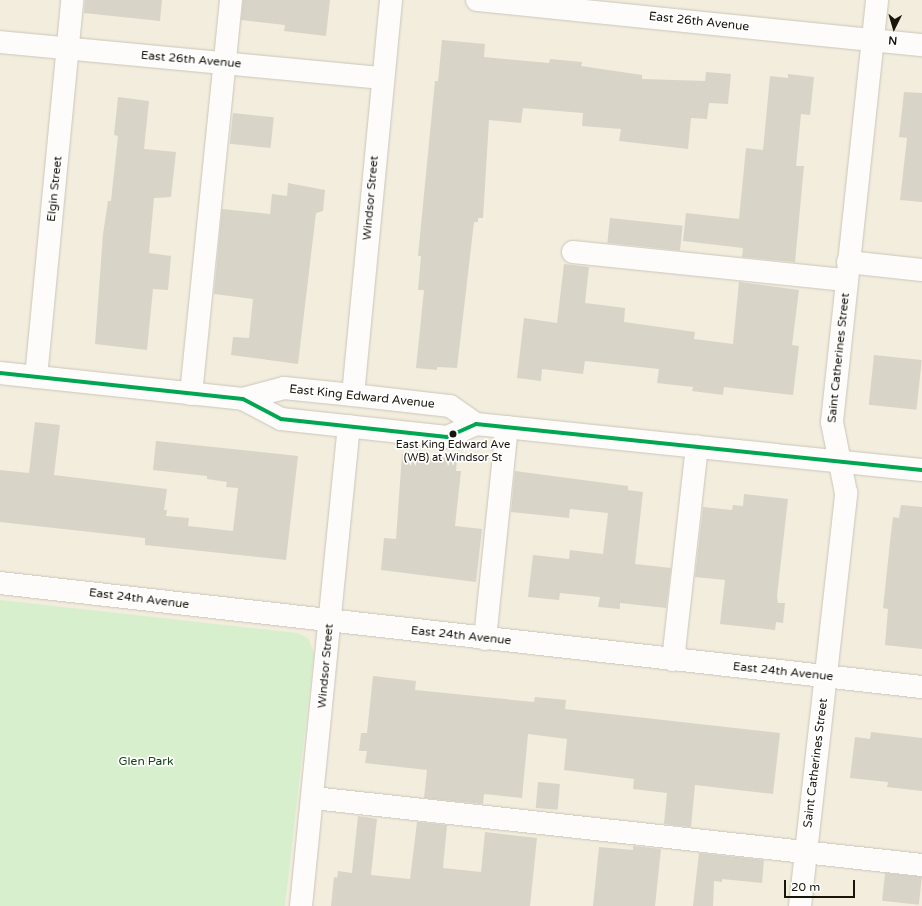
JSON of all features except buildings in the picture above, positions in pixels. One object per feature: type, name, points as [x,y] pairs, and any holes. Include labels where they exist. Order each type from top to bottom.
[{"type":"street","name":"Elgin Street","points":[[36,377],[72,0]]},
{"type":"street","points":[[191,394],[231,0]]},
{"type":"street","name":"Windsor Street","points":[[353,396],[382,78],[391,0]]},
{"type":"street","name":"East 26th Avenue","points":[[477,0],[922,45]]},
{"type":"street","name":"Saint Catherines Street","points":[[800,906],[846,493],[831,431],[847,271],[878,0]]},
{"type":"street","name":"East 26th Avenue","points":[[0,42],[382,78]]},
{"type":"street","points":[[573,252],[847,271],[922,270]]},
{"type":"street","name":"East King Edward Avenue","points":[[0,373],[243,399],[284,388],[450,406],[476,424],[697,446],[839,463],[922,470]]},
{"type":"street","name":"East King Edward Avenue","points":[[243,399],[281,419],[447,437],[476,424]]},
{"type":"street","name":"Windsor Street","points":[[301,906],[314,798],[349,426]]},
{"type":"street","points":[[485,639],[507,427]]},
{"type":"street","points":[[673,660],[697,446]]},
{"type":"street","name":"East 24th Avenue","points":[[0,583],[485,639],[922,687]]},
{"type":"street","points":[[314,798],[922,865]]},
{"type":"green space","name":"Glen Park","points":[[0,600],[297,633],[308,638],[314,653],[285,906],[0,906]]},
{"type":"transit line","points":[[0,373],[243,399],[281,419],[447,437],[476,424],[922,470]]},
{"type":"place","name":"East King Edward Ave (WB) at Windsor St","points":[[453,434]]}]
